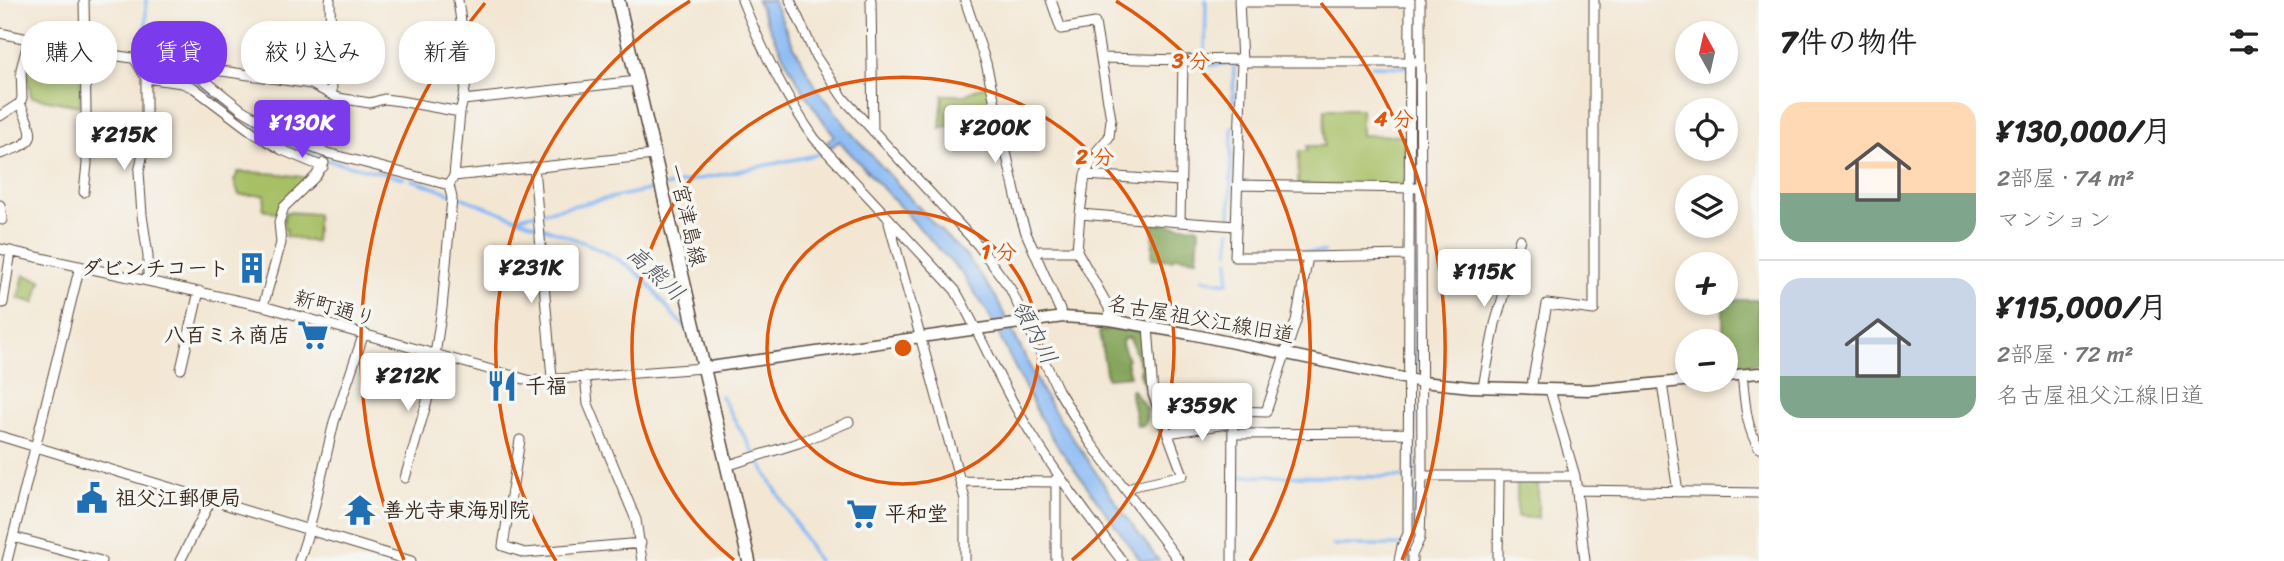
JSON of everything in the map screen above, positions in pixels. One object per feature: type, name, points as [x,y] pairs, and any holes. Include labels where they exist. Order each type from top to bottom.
[{"type":"main road","name":"一宮津島線","points":[[618,0],[749,561]]},
{"type":"street","points":[[84,0],[84,21]]},
{"type":"street","points":[[330,0],[332,95]]},
{"type":"street","points":[[405,478],[437,356],[451,186],[468,72],[458,0]]},
{"type":"street","points":[[742,0],[760,46],[798,114],[815,139],[955,290],[977,328],[1019,414],[1056,477],[1122,561]]},
{"type":"street","points":[[790,0],[816,57],[844,99],[978,245],[1010,288],[1023,321],[1058,390],[1090,442],[1179,561]]},
{"type":"street","points":[[871,0],[873,132]]},
{"type":"street","points":[[965,0],[986,62],[1020,214],[1063,317]]},
{"type":"street","points":[[1051,0],[1061,29],[1095,23],[1103,58],[1111,119],[1109,137],[1097,151],[1085,175],[1077,251],[1109,308],[1110,320]]},
{"type":"street","points":[[1412,561],[1420,538],[1422,476],[1420,0]]},
{"type":"street","points":[[1531,389],[1548,304],[1594,310],[1594,0]]},
{"type":"street","points":[[1398,561],[1408,534],[1410,1],[1239,1],[1242,60],[1235,257],[1408,255]]},
{"type":"street","points":[[0,33],[21,37]]},
{"type":"street","points":[[1103,58],[1420,62]]},
{"type":"street","points":[[1180,222],[1182,60]]},
{"type":"street","points":[[227,72],[311,84],[338,98],[370,103],[384,99],[460,112]]},
{"type":"street","points":[[463,100],[637,81]]},
{"type":"street","points":[[0,116],[20,103],[22,84]]},
{"type":"street","points":[[84,192],[87,164],[85,84]]},
{"type":"street","points":[[146,84],[146,138],[139,172],[148,280]]},
{"type":"street","points":[[184,84],[194,88],[254,133],[282,150],[323,167]]},
{"type":"street","points":[[210,84],[252,117],[302,144],[326,154],[451,186],[534,167],[654,155]]},
{"type":"street","points":[[0,154],[24,146],[31,137],[32,132],[20,103]]},
{"type":"street","points":[[264,306],[281,243],[279,222],[284,207],[323,167],[326,154]]},
{"type":"street","points":[[534,167],[552,378]]},
{"type":"street","points":[[1085,175],[1180,181]]},
{"type":"street","points":[[1238,186],[1420,188]]},
{"type":"street","points":[[0,205],[2,220]]},
{"type":"street","points":[[1080,214],[1236,226]]},
{"type":"street","points":[[888,220],[965,499],[965,561]]},
{"type":"street","points":[[1483,387],[1494,324],[1520,239]]},
{"type":"street","name":"新町通り","points":[[0,249],[264,306],[531,381],[703,368]]},
{"type":"street","points":[[0,302],[3,303],[11,251]]},
{"type":"street","points":[[1035,251],[1077,251]]},
{"type":"street","points":[[1232,561],[1233,411],[1266,412],[1296,321],[1308,257]]},
{"type":"street","points":[[7,561],[80,266]]},
{"type":"street","points":[[181,369],[199,291]]},
{"type":"street","name":"名古屋祖父江線旧道","points":[[703,368],[1063,317],[1148,326],[1422,382],[1550,390],[1609,389],[1675,382]]},
{"type":"street","points":[[1127,490],[1183,475],[1153,394],[1148,326]]},
{"type":"street","points":[[299,561],[309,530],[334,422],[364,333]]},
{"type":"street","points":[[1738,374],[1759,373]]},
{"type":"street","points":[[1742,374],[1748,424],[1752,438],[1759,448]]},
{"type":"street","points":[[585,376],[588,404],[636,520],[642,561]]},
{"type":"street","points":[[1662,383],[1678,492]]},
{"type":"street","points":[[1550,390],[1575,475],[1585,561]]},
{"type":"street","points":[[726,467],[798,443],[849,422]]},
{"type":"street","points":[[1168,433],[1233,423]]},
{"type":"street","points":[[1233,434],[1407,433]]},
{"type":"street","points":[[0,436],[411,561]]},
{"type":"street","points":[[520,440],[503,546],[524,552],[641,543]]},
{"type":"street","points":[[1422,476],[1575,475]]},
{"type":"street","points":[[1498,561],[1499,476]]},
{"type":"street","points":[[960,481],[1056,477]]},
{"type":"street","points":[[1056,477],[1056,561]]},
{"type":"street","points":[[1577,490],[1759,493]]},
{"type":"street","points":[[180,561],[211,500]]},
{"type":"street","points":[[13,537],[102,561]]},
{"type":"green space","points":[[29,84],[80,84],[80,106],[31,97]]},
{"type":"green space","points":[[988,84],[993,103],[986,105],[988,115],[940,128],[943,95],[965,95]]},
{"type":"green space","points":[[1325,109],[1361,109],[1361,135],[1405,136],[1405,185],[1298,185],[1299,151],[1307,151],[1307,146],[1324,146]]},
{"type":"green space","points":[[238,172],[309,178],[277,213],[263,209],[265,195],[239,195],[234,181]]},
{"type":"green space","points":[[286,212],[317,214],[315,242],[285,236]]},
{"type":"green space","points":[[1154,224],[1198,227],[1197,259],[1175,256],[1172,260],[1152,258]]},
{"type":"green space","points":[[24,275],[41,280],[35,303],[18,298]]},
{"type":"green space","points":[[1738,300],[1759,300],[1758,363],[1738,366],[1738,329],[1723,329],[1723,315],[1738,315]]},
{"type":"green space","points":[[1111,328],[1144,332],[1162,430],[1159,431],[1156,425],[1130,338],[1123,339],[1122,344],[1128,359],[1126,361],[1130,376],[1107,378],[1099,332]]},
{"type":"green space","points":[[1132,389],[1147,409],[1146,423],[1141,426],[1137,425],[1130,390]]},
{"type":"green space","points":[[1517,479],[1538,479],[1538,518],[1517,517]]},
{"type":"water","points":[[757,0],[773,0],[815,85],[853,135],[967,257],[995,296],[1044,395],[1121,510],[1159,561],[1141,561],[1057,445],[1038,414],[987,311],[963,275],[839,141],[832,147],[827,142],[834,135],[791,70]]},
{"type":"waterway","points":[[146,0],[146,21]]},
{"type":"waterway","points":[[1205,57],[1206,0]]},
{"type":"waterway","points":[[1415,0],[1415,59]]},
{"type":"waterway","points":[[1205,66],[1234,63],[1233,105]]},
{"type":"waterway","points":[[1415,65],[1415,185]]},
{"type":"waterway","points":[[1372,66],[1407,67]]},
{"type":"waterway","points":[[200,84],[267,134],[296,149],[330,161],[404,178]]},
{"type":"waterway","points":[[1230,221],[1232,128]]},
{"type":"waterway","points":[[666,186],[820,153]]},
{"type":"waterway","name":"高熊川","points":[[412,180],[570,237],[623,262],[650,285],[674,316],[689,330]]},
{"type":"waterway","points":[[519,217],[658,188]]},
{"type":"waterway","points":[[1415,191],[1415,373]]},
{"type":"waterway","points":[[1229,252],[1230,231]]},
{"type":"waterway","points":[[1249,252],[1324,252]]},
{"type":"waterway","points":[[1203,279],[1228,283],[1229,260]]},
{"type":"waterway","points":[[1414,480],[1415,389]]},
{"type":"waterway","name":"高熊川","points":[[721,396],[755,455]]},
{"type":"waterway","name":"高熊川","points":[[758,460],[818,561]]},
{"type":"waterway","points":[[1238,476],[1404,477]]},
{"type":"waterway","points":[[1405,561],[1414,536],[1414,485]]},
{"type":"waterway","points":[[1333,545],[1400,545]]},
{"type":"place","name":"ダビンチコート","points":[[252,268]]},
{"type":"place","name":"八百ミネ商店","points":[[313,335]]},
{"type":"place","name":"千福","points":[[502,386]]},
{"type":"place","name":"祖父江郵便局","points":[[92,498]]},
{"type":"place","name":"善光寺東海別院","points":[[360,510]]},
{"type":"place","name":"平和堂","points":[[862,514]]},
{"type":"water label","name":"領内川","points":[[1035,332]]}]
